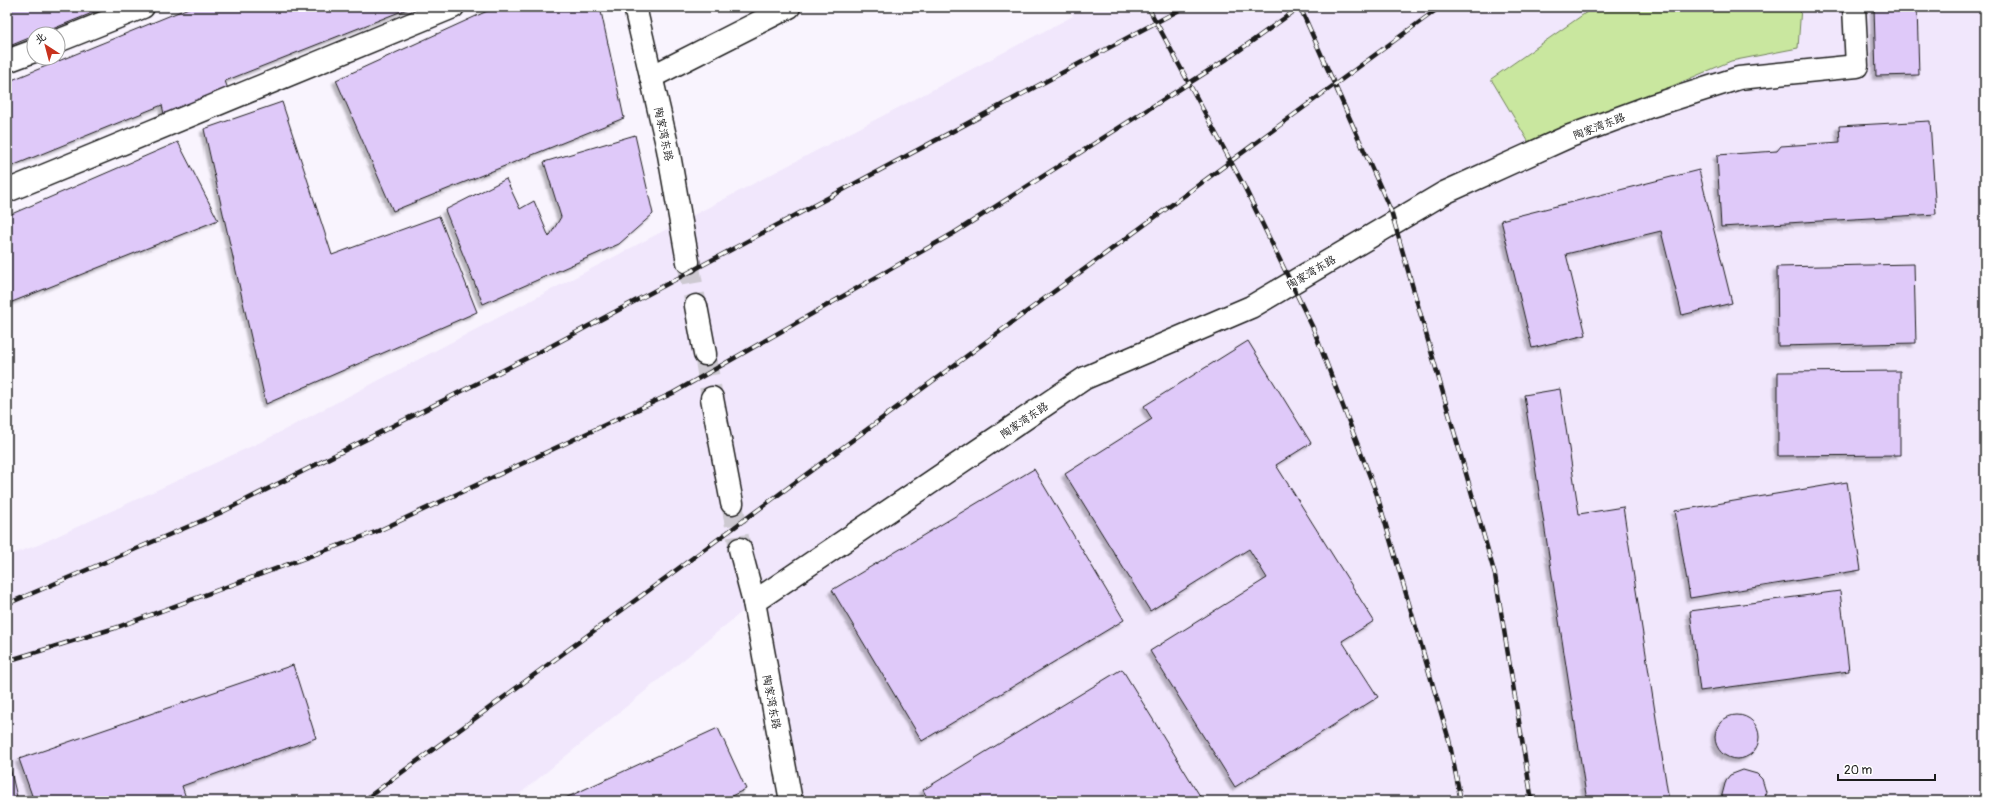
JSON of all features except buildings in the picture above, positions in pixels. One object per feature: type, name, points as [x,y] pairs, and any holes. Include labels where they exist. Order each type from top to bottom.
[{"type":"street","points":[[66,38],[143,7]]},
{"type":"street","points":[[7,191],[453,7]]},
{"type":"street","name":"陶家湾东路","points":[[635,7],[668,150],[688,262]]},
{"type":"street","points":[[651,77],[789,7]]},
{"type":"street","name":"陶家湾东路","points":[[754,602],[1085,378],[1251,307],[1444,193],[1570,136],[1651,106],[1738,78],[1857,66],[1854,7]]},
{"type":"street","points":[[7,62],[26,54]]},
{"type":"street","points":[[696,306],[705,354]]},
{"type":"street","points":[[712,398],[732,503]]},
{"type":"street","name":"陶家湾东路","points":[[740,549],[754,602],[791,801]]},
{"type":"shaded area","points":[[1067,7],[1985,7],[1985,801],[792,801],[754,602],[511,801],[7,801],[7,556],[38,545],[265,440],[1073,16]]},
{"type":"green space","points":[[1594,7],[1801,7],[1798,48],[1731,61],[1531,146],[1491,79]]},
{"type":"tunnel","points":[[688,262],[696,306]]},
{"type":"tunnel","points":[[705,354],[712,398]]},
{"type":"tunnel","points":[[732,503],[740,549]]},
{"type":"railway","points":[[1148,7],[1244,186],[1313,328],[1377,495],[1449,740],[1461,801]]},
{"type":"railway","points":[[7,604],[220,513],[553,345],[1185,7]]},
{"type":"railway","points":[[1300,7],[1391,211],[1495,575],[1532,801]]},
{"type":"railway","points":[[7,661],[115,628],[378,531],[673,393],[954,233],[1227,59],[1300,7]]},
{"type":"railway","points":[[363,801],[1440,7]]}]
